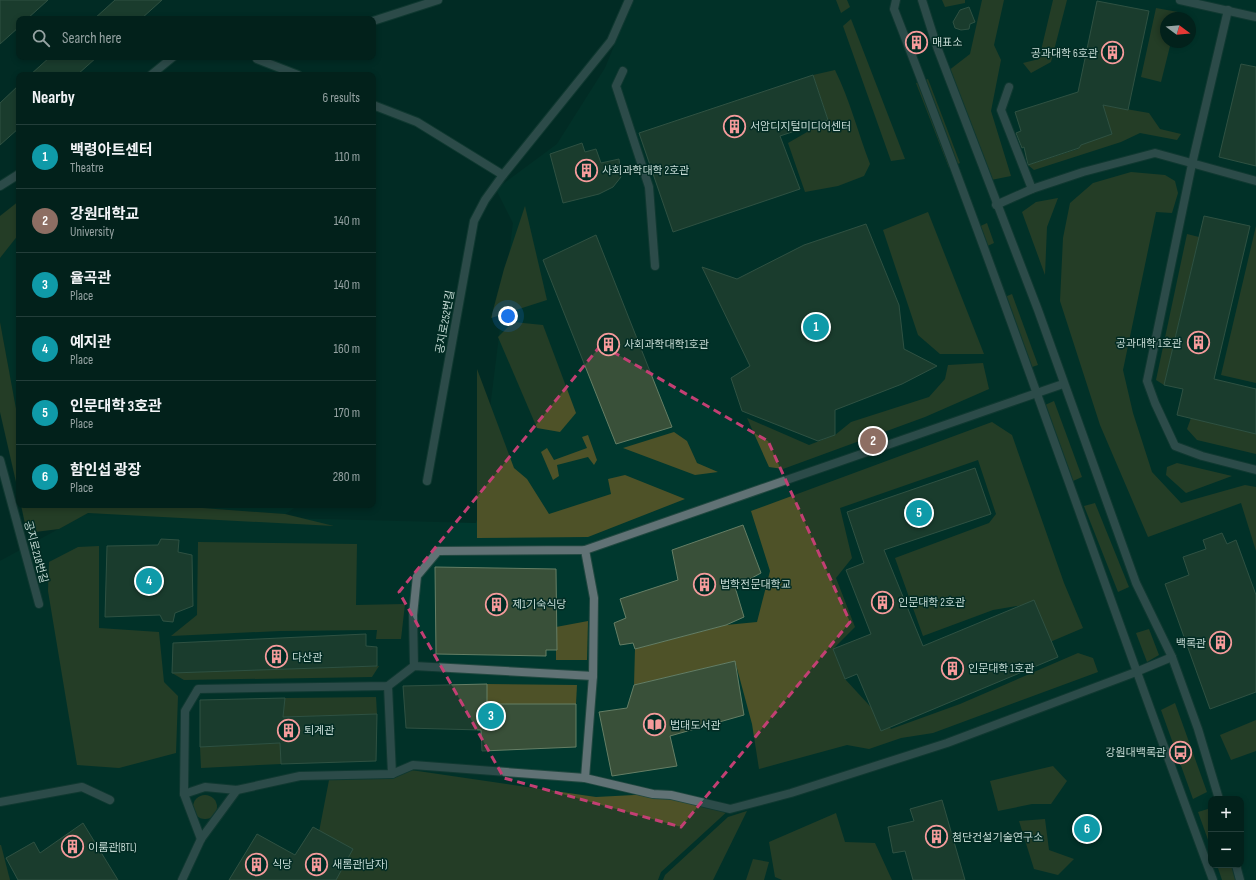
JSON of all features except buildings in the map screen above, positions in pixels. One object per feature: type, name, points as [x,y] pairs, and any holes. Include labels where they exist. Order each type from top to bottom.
[{"type":"street","points":[[376,20],[438,0]]},
{"type":"street","name":"공지로252번길","points":[[427,481],[474,221],[485,200],[503,175],[611,41],[629,0]]},
{"type":"street","points":[[896,0],[894,9],[956,170],[1136,672],[1213,880]]},
{"type":"street","points":[[922,0],[937,47],[996,205],[1038,310],[1063,384],[1136,583],[1172,657],[1198,729],[1218,796]]},
{"type":"street","points":[[1180,0],[1256,17]]},
{"type":"street","points":[[1228,10],[1192,164],[1146,381],[1175,446],[1202,456],[1256,470]]},
{"type":"street","points":[[155,72],[169,60]]},
{"type":"street","points":[[262,60],[291,72]]},
{"type":"street","points":[[623,71],[616,86],[649,187],[655,266]]},
{"type":"street","points":[[1009,87],[1001,110],[1032,189]]},
{"type":"street","points":[[376,106],[417,122],[503,175]]},
{"type":"street","points":[[996,205],[1032,189],[1083,172],[1155,153],[1256,181]]},
{"type":"street","points":[[0,186],[16,176]]},
{"type":"street","points":[[414,666],[413,615],[417,576],[438,550],[585,550],[1063,384]]},
{"type":"street","name":"공지로218번길","points":[[0,460],[38,604]]},
{"type":"street","points":[[585,550],[594,598],[592,676],[585,778]]},
{"type":"street","points":[[184,794],[205,787],[237,790],[300,776],[392,774],[413,765],[585,778],[653,794],[671,795],[730,808],[791,793],[947,743],[1172,657]]},
{"type":"street","points":[[201,839],[184,794],[185,711],[198,689],[388,686],[414,666],[592,676]]},
{"type":"street","points":[[388,686],[392,774]]},
{"type":"street","points":[[0,802],[82,787],[110,800]]},
{"type":"street","points":[[182,880],[201,839],[237,790]]},
{"type":"street","points":[[1237,868],[1240,880]]},
{"type":"highlighted area","points":[[601,345],[768,441],[850,622],[681,827],[504,778],[399,592]]},
{"type":"shaded area","points":[[633,0],[1256,0],[1256,880],[0,880],[0,561],[88,513],[476,523],[489,474],[490,409],[513,223],[496,189],[557,144],[605,68]]},
{"type":"shaded area","points":[[836,0],[847,0],[850,7],[841,13]]},
{"type":"shaded area","points":[[942,0],[965,0],[965,3],[945,7]]},
{"type":"shaded area","points":[[982,0],[1004,0],[994,45],[1001,60],[991,111],[1011,176],[991,180],[948,71],[970,54]]},
{"type":"shaded area","points":[[1053,0],[1067,0],[1051,62],[1031,73],[1023,63],[1039,59]]},
{"type":"shaded area","points":[[1156,8],[1178,12],[1160,12],[1160,48],[1170,48],[1161,82],[1141,77]]},
{"type":"shaded area","points":[[851,19],[905,159],[891,161],[843,26]]},
{"type":"shaded area","points":[[835,70],[850,105],[870,164],[864,176],[838,186],[805,192],[788,143],[828,120],[813,75]]},
{"type":"shaded area","points":[[928,79],[960,163],[949,168],[916,83]]},
{"type":"shaded area","points":[[1103,105],[1149,113],[1160,129],[1181,134],[1177,140],[1140,133],[1121,142],[1034,170],[1028,165],[1078,149]]},
{"type":"shaded area","points":[[1131,172],[1165,175],[1175,181],[1178,193],[1172,213],[1156,212],[1123,370],[1133,413],[1152,472],[1181,503],[1245,485],[1256,487],[1256,551],[1241,503],[1148,537],[1100,425],[1060,301],[1063,238],[1070,203],[1093,183]]},
{"type":"shaded area","points":[[1058,198],[1047,227],[1045,275],[1022,212],[1036,202]]},
{"type":"shaded area","points":[[16,203],[16,238],[0,258],[0,216]]},
{"type":"shaded area","points":[[525,206],[547,300],[491,318],[504,269]]},
{"type":"shaded area","points":[[928,212],[984,354],[940,354],[918,335],[883,230]]},
{"type":"shaded area","points":[[987,223],[994,243],[983,248],[976,228]]},
{"type":"shaded area","points":[[1256,226],[1256,383],[1221,375]]},
{"type":"shaded area","points":[[1187,234],[1199,237],[1164,385],[1156,380]]},
{"type":"shaded area","points":[[16,238],[16,409],[0,322],[0,258]]},
{"type":"shaded area","points":[[1012,294],[1038,365],[1026,369],[1000,299]]},
{"type":"shaded area","points":[[0,322],[16,409],[16,482],[0,412]]},
{"type":"shaded area","points":[[513,322],[543,325],[576,413],[560,432],[537,428],[498,337]]},
{"type":"shaded area","points":[[983,363],[989,389],[925,417],[783,469],[769,467],[747,418],[809,445],[835,435],[851,422],[929,397],[945,379],[948,365]]},
{"type":"shaded area","points":[[477,369],[514,468],[527,479],[549,514],[611,494],[608,479],[625,475],[685,499],[588,537],[477,538]]},
{"type":"shaded area","points":[[1054,401],[1082,477],[1073,481],[1045,405]]},
{"type":"shaded area","points":[[1191,418],[1256,434],[1256,454],[1197,440],[1187,429]]},
{"type":"shaded area","points":[[992,422],[1012,435],[1064,583],[1083,628],[1050,642],[1029,604],[993,610],[923,636],[895,558],[989,523],[996,514],[978,460],[840,508],[852,558],[836,578],[855,627],[833,649],[845,679],[891,729],[960,704],[1078,653],[1093,658],[1098,672],[933,733],[901,738],[869,749],[847,745],[759,769],[752,724],[735,661],[634,685],[635,649],[726,625],[757,622],[770,571],[751,511]]},
{"type":"shaded area","points":[[674,432],[687,441],[697,463],[718,472],[695,475],[623,448]]},
{"type":"shaded area","points":[[588,435],[597,460],[594,465],[588,457],[557,465],[559,476],[553,480],[541,452],[547,448],[554,460],[587,448],[582,437]]},
{"type":"shaded area","points":[[1177,463],[1232,476],[1186,493],[1166,475],[1167,467]]},
{"type":"shaded area","points":[[1095,503],[1129,587],[1118,592],[1084,506]]},
{"type":"shaded area","points":[[22,508],[202,508],[285,514],[334,526],[88,513],[59,529],[27,533]]},
{"type":"shaded area","points":[[202,508],[294,508],[285,514]]},
{"type":"shaded area","points":[[198,542],[357,544],[356,605],[405,604],[401,639],[376,639],[377,630],[280,631],[171,636],[197,615]]},
{"type":"shaded area","points":[[99,546],[99,628],[159,632],[164,682],[178,696],[176,753],[119,768],[77,765],[48,591],[49,562],[78,547]]},
{"type":"shaded area","points":[[588,621],[587,660],[556,660],[556,627]]},
{"type":"shaded area","points":[[1149,629],[1159,655],[1147,662],[1136,633]]},
{"type":"shaded area","points":[[379,666],[372,677],[184,680],[172,673]]},
{"type":"shaded area","points":[[487,684],[577,685],[576,704],[487,704]]},
{"type":"shaded area","points":[[376,697],[377,714],[283,717],[285,698]]},
{"type":"shaded area","points":[[1175,703],[1207,792],[1193,799],[1161,710]]},
{"type":"shaded area","points":[[1256,720],[1256,751],[1231,760],[1220,735]]},
{"type":"shaded area","points":[[280,743],[281,764],[201,768],[200,747]]},
{"type":"shaded area","points":[[1053,766],[1067,781],[1051,804],[1032,804],[998,811],[990,781]]},
{"type":"shaded area","points":[[404,769],[596,797],[653,794],[730,809],[661,872],[658,880],[331,880],[318,837],[330,775]]},
{"type":"shaded area","points":[[205,795],[210,796],[216,802],[216,812],[210,818],[205,819],[200,818],[194,812],[193,807],[194,802],[200,796]]},
{"type":"shaded area","points":[[1208,809],[1208,840],[1198,812]]},
{"type":"shaded area","points":[[747,811],[713,880],[663,880],[665,875],[728,817]]},
{"type":"shaded area","points":[[836,813],[845,842],[875,843],[892,880],[782,880],[775,877],[769,842]]},
{"type":"shaded area","points":[[1045,819],[1049,850],[1074,859],[1058,875],[1034,869],[1019,821]]},
{"type":"shaded area","points":[[1,845],[10,880],[0,880]]},
{"type":"shaded area","points":[[753,859],[769,862],[764,880],[746,880]]},
{"type":"shaded area","points":[[1218,868],[1232,868],[1236,880],[1222,880]]},
{"type":"place","name":"매표소","points":[[916,42]]},
{"type":"place","name":"공과대학 6호관","points":[[1113,53]]},
{"type":"place","name":"서암디지털미디어센터","points":[[734,126]]},
{"type":"place","name":"사회과학대학 2호관","points":[[587,170]]},
{"type":"place","name":"백령아트센터","points":[[816,327]]},
{"type":"place","name":"공과대학 1호관","points":[[1198,343]]},
{"type":"place","name":"사회과학대학1호관","points":[[608,344]]},
{"type":"place","name":"강원대학교","points":[[873,441]]},
{"type":"place","name":"인문대학 3호관","points":[[919,513]]},
{"type":"place","name":"예지관","points":[[149,581]]},
{"type":"place","name":"법학전문대학교","points":[[704,584]]},
{"type":"place","name":"인문대학 2호관","points":[[882,602]]},
{"type":"place","name":"제1기숙식당","points":[[496,604]]},
{"type":"place","name":"백록관","points":[[1221,643]]},
{"type":"place","name":"다산관","points":[[276,657]]},
{"type":"place","name":"인문대학 1호관","points":[[952,668]]},
{"type":"place","name":"율곡관","points":[[491,716]]},
{"type":"place","name":"법대도서관","points":[[655,725]]},
{"type":"place","name":"퇴계관","points":[[288,730]]},
{"type":"place","name":"강원대백록관","points":[[1181,752]]},
{"type":"place","name":"함인섭 광장","points":[[1087,829]]},
{"type":"place","name":"첨단건설기술연구소","points":[[936,837]]},
{"type":"place","name":"이룸관(BTL)","points":[[73,847]]},
{"type":"place","name":"식당","points":[[257,864]]},
{"type":"place","name":"새롬관(남자)","points":[[317,864]]}]
